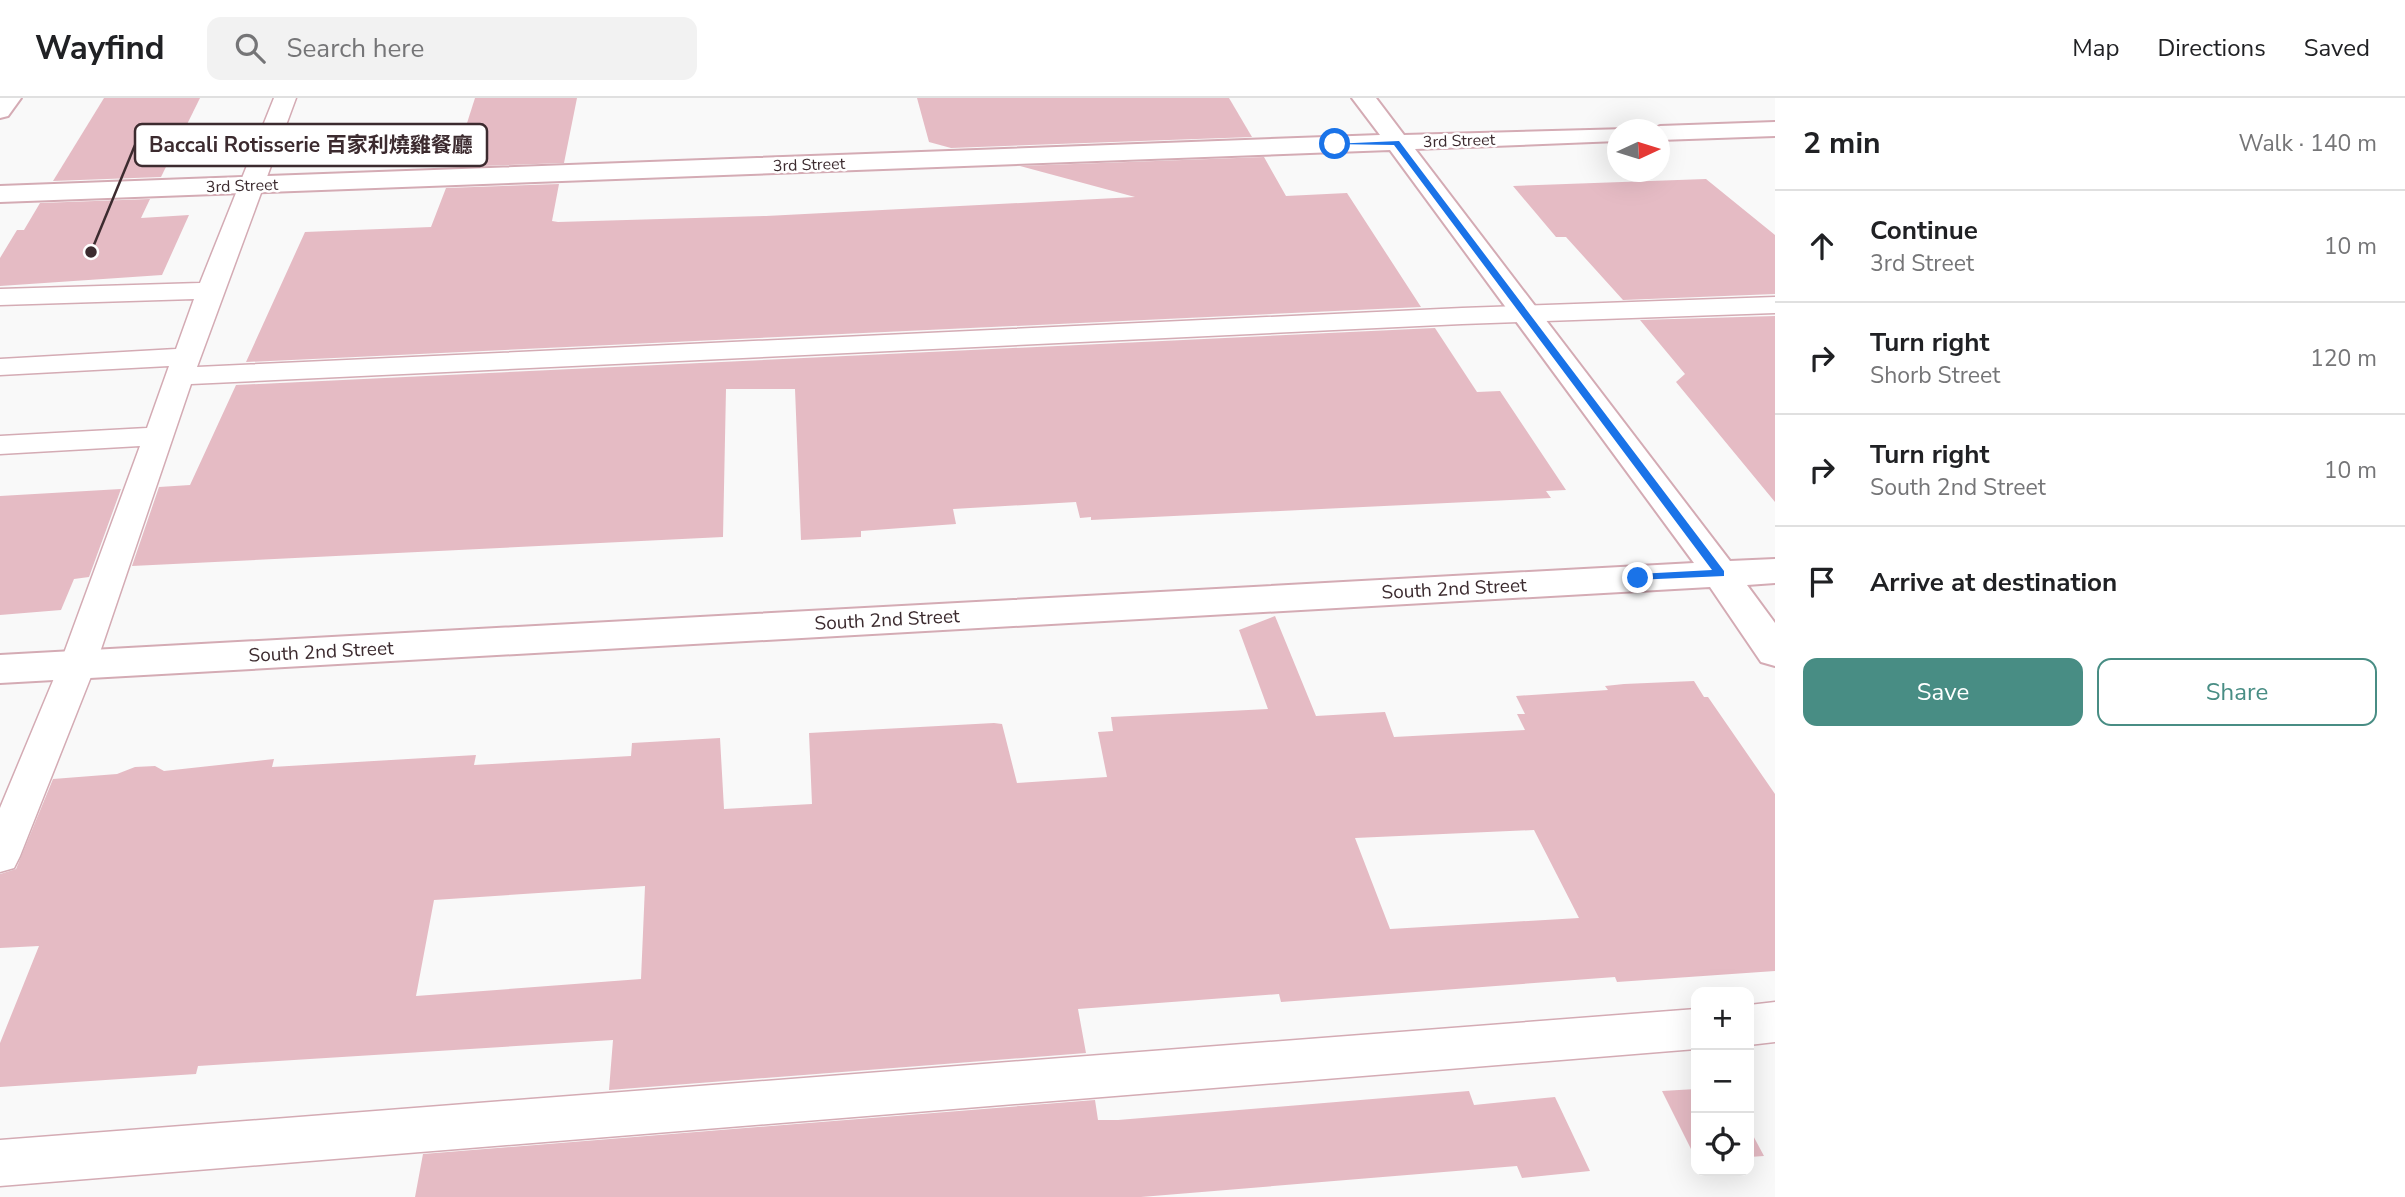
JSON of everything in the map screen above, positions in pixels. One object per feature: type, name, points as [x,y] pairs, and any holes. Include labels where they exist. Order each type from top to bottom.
[{"type":"street","points":[[0,111],[9,98]]},
{"type":"street","points":[[1364,98],[1720,574],[1775,652]]},
{"type":"street","points":[[1670,133],[1775,129]]},
{"type":"street","name":"3rd Street","points":[[0,194],[1607,134]]},
{"type":"street","name":"South 2nd Street","points":[[0,669],[1775,570]]},
{"type":"lane","points":[[0,856],[78,664],[209,291],[285,98]]},
{"type":"lane","points":[[0,297],[209,291]]},
{"type":"lane","points":[[0,367],[183,367],[1775,305]]},
{"type":"lane","points":[[0,445],[158,436]]},
{"type":"lane","points":[[1754,1025],[1775,1023]]},
{"type":"lane","points":[[0,1163],[1691,1029]]},
{"type":"building","points":[[104,98],[200,98],[161,177],[53,181]]},
{"type":"building","points":[[475,98],[577,98],[564,163],[453,167]]},
{"type":"building","points":[[917,98],[1229,98],[1252,137],[951,148],[929,142]]},
{"type":"building","points":[[1264,157],[1286,196],[1347,193],[1421,307],[246,362],[305,232],[431,227],[446,188],[559,184],[552,221],[558,222],[766,216],[1135,197],[1020,166]]},
{"type":"building","points":[[1706,179],[1775,235],[1775,294],[1623,300],[1566,237],[1556,237],[1513,186],[1670,182]]},
{"type":"building","points":[[150,199],[141,218],[189,215],[162,275],[0,286],[0,258],[17,230],[24,230],[40,203]]},
{"type":"building","points":[[1775,316],[1775,502],[1676,382],[1685,374],[1640,320]]},
{"type":"building","points":[[1435,328],[1477,392],[1500,391],[1566,490],[1546,491],[1551,498],[1091,520],[1091,517],[1080,518],[1076,502],[953,509],[956,524],[861,531],[861,537],[801,540],[795,389],[726,389],[723,537],[132,566],[159,487],[190,485],[236,385]]},
{"type":"building","points":[[121,489],[89,577],[74,579],[61,610],[0,615],[0,496]]},
{"type":"building","points":[[1275,616],[1316,716],[1385,712],[1394,737],[1525,730],[1517,714],[1525,714],[1516,696],[1608,690],[1605,686],[1624,684],[1694,681],[1775,794],[1775,971],[1617,982],[1615,977],[1281,1002],[1279,994],[1078,1009],[1086,1053],[609,1090],[613,1040],[198,1066],[196,1074],[0,1087],[0,1043],[39,946],[0,948],[0,874],[16,869],[53,779],[117,774],[135,767],[155,766],[164,771],[274,759],[272,767],[476,755],[474,765],[631,756],[632,743],[720,738],[724,809],[812,804],[809,733],[994,723],[1002,724],[1017,783],[1107,777],[1098,732],[1113,731],[1111,717],[1268,709],[1239,630]],"holes":[[[1534,830],[1579,918],[1390,929],[1355,838]],[[645,886],[641,979],[416,996],[434,900]]]},
{"type":"building","points":[[1691,1089],[1691,1149],[1662,1091]]},
{"type":"building","points":[[1469,1091],[1474,1105],[1555,1097],[1590,1171],[1522,1178],[1517,1166],[1141,1197],[415,1197],[423,1154],[1095,1100],[1098,1120],[1118,1120]]},
{"type":"building","points":[[1754,1137],[1764,1156],[1754,1157]]},
{"type":"place","name":"Baccali Rotisserie 百家利燒雞餐廳","points":[[91,252]]},
{"type":"route","points":[[1335,144],[1396,142],[1720,574],[1638,578]]}]
